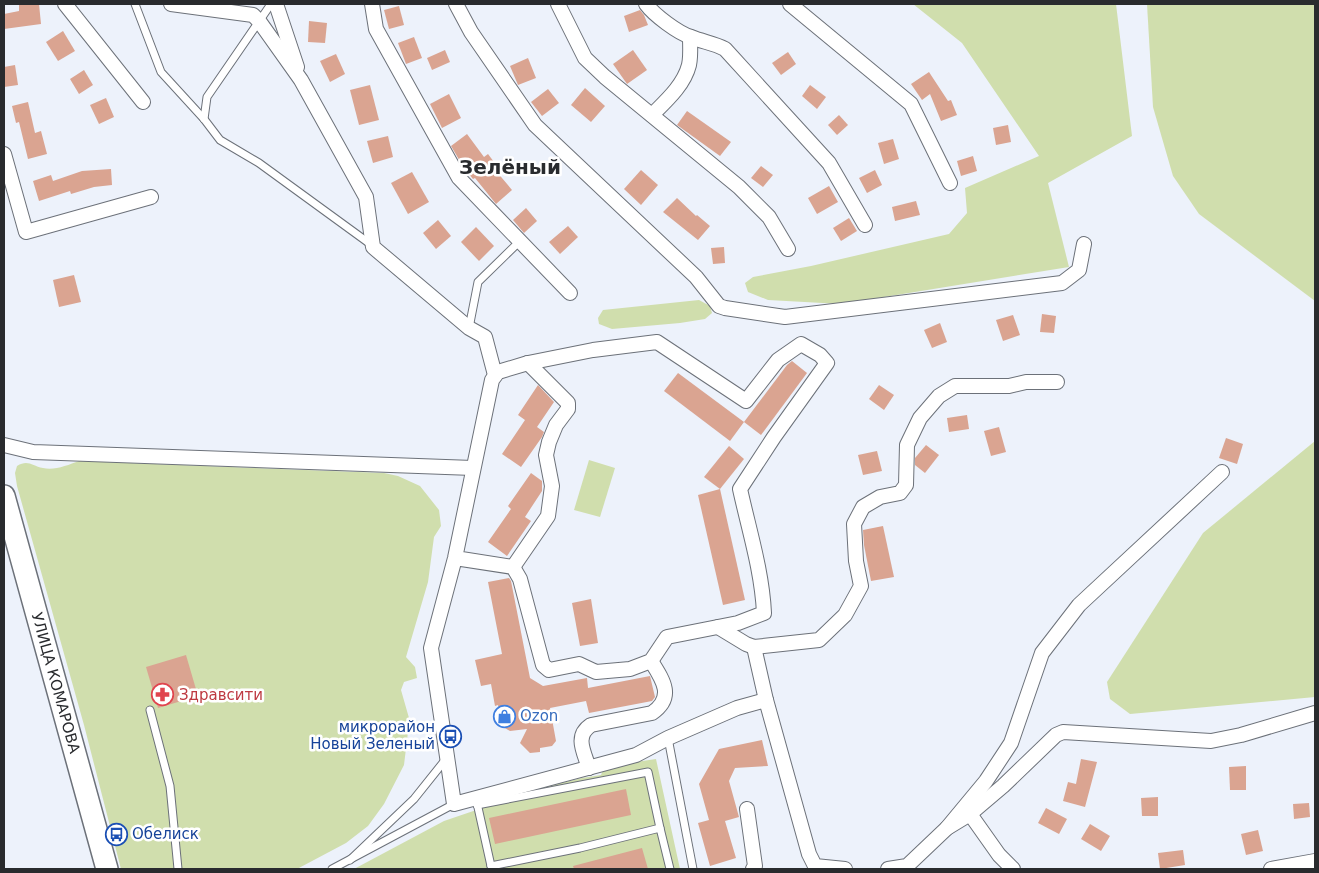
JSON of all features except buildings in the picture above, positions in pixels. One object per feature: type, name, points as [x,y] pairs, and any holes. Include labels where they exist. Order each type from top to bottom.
[{"type":"main road","name":"УЛИЦА КОМАРОВА","points":[[4,496],[107,869]]},
{"type":"street","points":[[65,4],[144,102]]},
{"type":"street","points":[[171,4],[256,13],[301,80],[366,197],[373,247],[469,328],[485,337],[495,375]]},
{"type":"street","points":[[276,4],[301,80]]},
{"type":"street","points":[[372,4],[376,29],[459,178],[570,293]]},
{"type":"street","points":[[456,4],[471,32],[535,125],[696,277],[719,306],[785,318],[1062,283],[1079,270],[1084,244]]},
{"type":"street","points":[[558,4],[585,58],[652,116],[740,187],[769,217],[788,250]]},
{"type":"street","points":[[646,4],[657,16],[690,37],[716,44],[726,50],[829,163],[865,225]]},
{"type":"street","points":[[790,4],[911,104],[950,183]]},
{"type":"street","points":[[652,116],[676,89],[689,66],[690,37]]},
{"type":"street","points":[[4,154],[26,232],[151,198]]},
{"type":"street","points":[[513,567],[520,579],[543,665],[549,670],[579,664],[596,672],[630,669],[651,661],[667,637],[738,623],[764,614],[760,574],[740,489],[774,437],[827,363],[820,355],[801,344],[778,360],[746,401],[657,342],[593,350],[528,363],[498,372],[492,380],[455,558],[431,648],[454,804],[477,802],[636,755],[668,738],[737,708],[766,700]]},
{"type":"street","points":[[513,567],[548,516],[552,486],[546,456],[556,425],[568,409],[566,400],[528,363]]},
{"type":"street","points":[[718,627],[754,647],[820,640],[845,615],[861,586],[856,561],[854,524],[863,506],[880,497],[900,493],[906,485],[907,445],[920,418],[939,396],[955,386],[1009,386],[1026,382],[1058,382]]},
{"type":"street","points":[[4,445],[32,452],[473,468]]},
{"type":"street","points":[[888,869],[907,866],[947,828],[986,781],[1011,743],[1042,653],[1079,605],[1222,472]]},
{"type":"street","points":[[455,558],[513,567]]},
{"type":"street","points":[[754,647],[766,700],[814,868],[845,869]]},
{"type":"street","points":[[589,768],[581,739],[584,729],[591,725],[652,713],[660,708],[664,701],[665,688],[662,678],[651,661]]},
{"type":"street","points":[[947,828],[970,814],[1003,786],[1056,735],[1063,732],[1211,741],[1315,713]]},
{"type":"street","points":[[747,809],[755,866],[753,869]]},
{"type":"street","points":[[970,814],[999,855],[1013,869]]},
{"type":"street","points":[[1271,869],[1315,861]]},
{"type":"lane","points":[[135,4],[161,72],[204,119],[220,140],[259,163],[373,247]]},
{"type":"lane","points":[[204,119],[207,97],[256,13],[271,4]]},
{"type":"lane","points":[[469,328],[478,282],[520,241]]},
{"type":"lane","points":[[150,710],[170,786],[178,869]]},
{"type":"lane","points":[[668,738],[693,869]]},
{"type":"lane","points":[[350,860],[414,798],[447,758]]},
{"type":"lane","points":[[660,828],[491,868],[477,802],[648,772],[670,869]]},
{"type":"lane","points":[[332,869],[454,804]]},
{"type":"green space","points":[[913,4],[1116,4],[1132,136],[1048,183],[1069,267],[841,304],[768,300],[748,292],[745,283],[753,277],[811,266],[949,234],[967,213],[965,188],[1039,156],[962,43]]},
{"type":"green space","points":[[1147,4],[1315,4],[1315,301],[1199,214],[1173,176],[1153,107]]},
{"type":"green space","points":[[699,300],[710,306],[712,313],[705,319],[612,329],[599,324],[598,318],[603,310]]},
{"type":"green space","points":[[1315,441],[1315,697],[1130,714],[1110,699],[1107,682],[1203,533]]},
{"type":"green space","points":[[589,460],[615,468],[600,517],[574,510]]},
{"type":"green space","points":[[79,461],[384,473],[398,476],[420,486],[439,510],[441,526],[434,537],[428,582],[406,657],[415,667],[417,678],[404,682],[401,690],[411,725],[408,732],[404,765],[384,804],[368,826],[346,843],[297,869],[121,869],[15,473],[17,466],[24,463],[52,469]]},
{"type":"green space","points":[[656,759],[680,869],[354,869],[444,821],[541,788],[601,775],[603,770],[609,766]]},
{"type":"place","name":"Здравсити","points":[[163,695]]},
{"type":"place","name":"Ozon","points":[[504,716]]},
{"type":"place","name":"микрорайон Новый Зеленый","points":[[451,736]]},
{"type":"place","name":"Обелиск","points":[[116,834]]},
{"type":"district","name":"Зелёный","points":[[510,167]]}]
